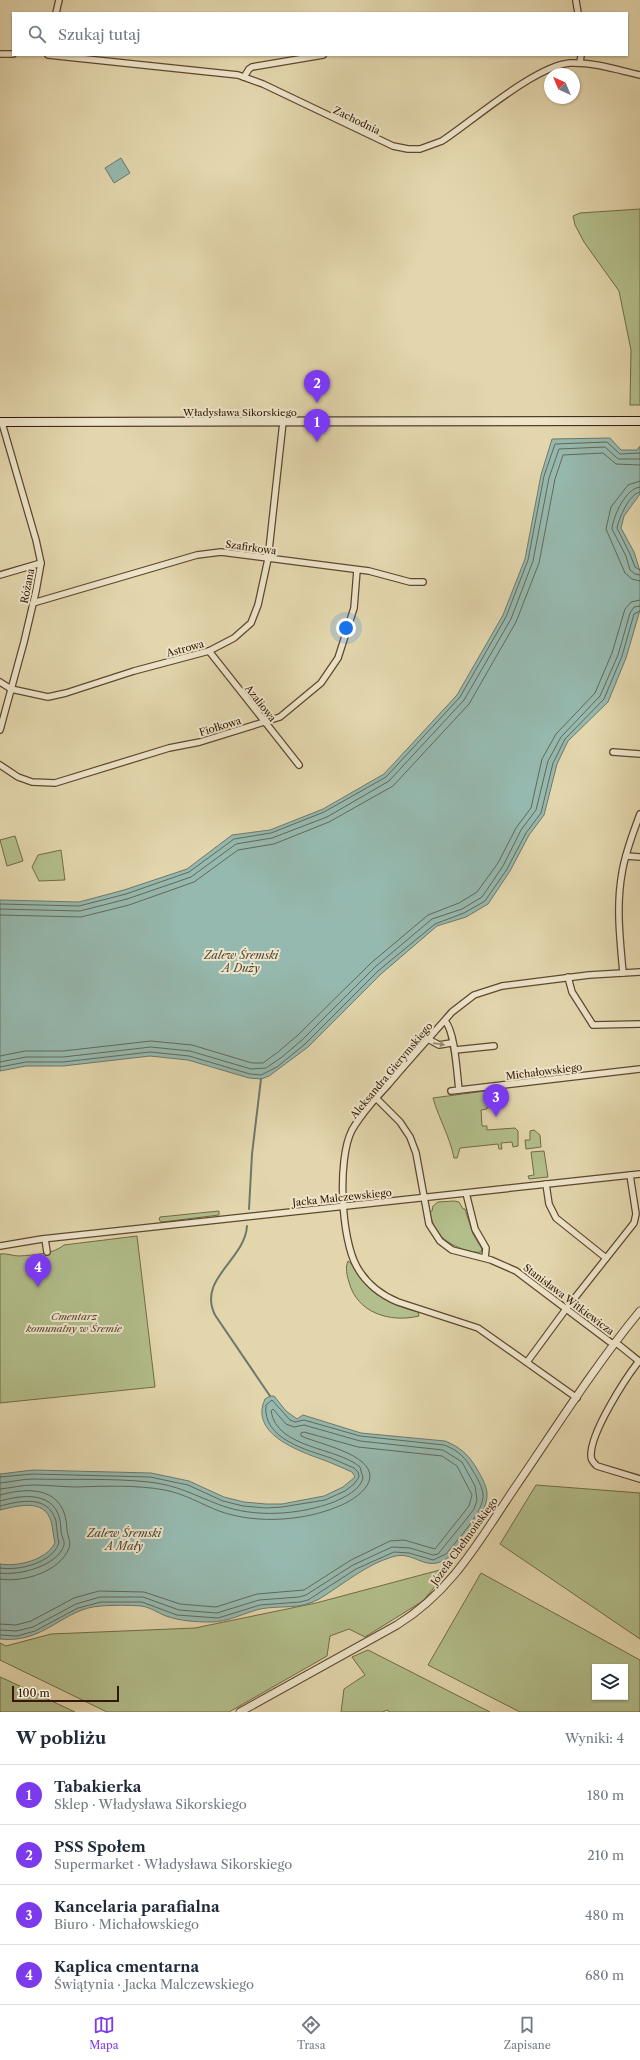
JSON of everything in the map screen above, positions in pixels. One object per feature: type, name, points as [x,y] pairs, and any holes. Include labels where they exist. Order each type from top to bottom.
[{"type":"main road","name":"Władysława Sikorskiego","points":[[1,426],[283,422],[640,421]]},
{"type":"street","points":[[56,12],[60,0]]},
{"type":"street","points":[[576,1],[578,12]]},
{"type":"street","points":[[0,54],[12,54]]},
{"type":"street","name":"Zachodnia","points":[[58,56],[220,72],[244,77],[263,84],[385,143],[401,148],[414,149],[426,148],[442,141],[543,71],[559,65],[580,63],[640,75]]},
{"type":"street","points":[[244,77],[247,71],[252,67],[317,56]]},
{"type":"street","points":[[580,63],[581,56]]},
{"type":"street","name":"Astrowa","points":[[11,689],[48,696],[60,694],[134,671],[210,652],[234,638],[251,623],[258,605],[268,559],[283,422]]},
{"type":"street","name":"Różana","points":[[0,730],[33,603],[40,563],[36,540],[1,426]]},
{"type":"street","name":"Szafirkowa","points":[[33,603],[197,555],[221,552],[369,571],[410,582],[423,582]]},
{"type":"street","points":[[0,575],[40,563]]},
{"type":"street","name":"Fiołkowa","points":[[0,765],[18,777],[32,782],[55,783],[169,748],[200,742],[280,717],[321,683],[338,658],[354,608],[357,570]]},
{"type":"street","name":"Azaliowa","points":[[210,652],[298,766]]},
{"type":"street","points":[[0,682],[11,689]]},
{"type":"street","points":[[613,752],[640,754]]},
{"type":"street","points":[[623,972],[619,911],[622,873],[640,814]]},
{"type":"street","points":[[626,856],[640,857]]},
{"type":"street","name":"Aleksandra Gierymskiego","points":[[577,1398],[478,1328],[398,1302],[375,1289],[361,1272],[352,1256],[347,1238],[343,1170],[346,1147],[356,1125],[376,1098],[463,1002],[481,992],[511,984],[568,977],[640,972]]},
{"type":"street","points":[[568,977],[572,992],[593,1025],[640,1024]]},
{"type":"street","points":[[445,1021],[451,1029],[451,1042],[455,1050],[459,1090]]},
{"type":"street","points":[[428,1039],[439,1045],[451,1042]]},
{"type":"street","points":[[455,1050],[494,1046]]},
{"type":"street","name":"Michałowskiego","points":[[451,1091],[640,1069]]},
{"type":"street","name":"Stanisława Witkiewicza","points":[[376,1098],[400,1122],[410,1137],[416,1153],[429,1224],[440,1241],[452,1250],[485,1258],[516,1271],[614,1344],[640,1361]]},
{"type":"street","name":"Jacka Malczewskiego","points":[[0,1246],[45,1239],[640,1174]]},
{"type":"street","points":[[528,1362],[566,1309],[632,1226],[636,1217],[630,1175]]},
{"type":"street","points":[[546,1184],[549,1204],[556,1218],[606,1258]]},
{"type":"street","points":[[466,1193],[475,1229],[486,1248],[485,1258]]},
{"type":"street","points":[[45,1239],[47,1252]]},
{"type":"street","name":"Józefa Chełmońskiego","points":[[240,1712],[397,1625],[432,1600],[472,1551],[614,1344],[640,1311]]},
{"type":"street","points":[[640,1361],[614,1397],[601,1425],[591,1455],[592,1461],[597,1466],[640,1479]]},
{"type":"green space","points":[[640,209],[640,405],[630,405],[631,350],[619,291],[584,242],[575,225],[573,216],[580,213]]},
{"type":"green space","points":[[15,836],[23,861],[7,866],[0,840]]},
{"type":"green space","points":[[61,850],[65,880],[39,881],[32,867],[38,855]]},
{"type":"green space","points":[[500,1089],[502,1108],[487,1107],[487,1109],[481,1110],[482,1126],[487,1126],[487,1130],[515,1128],[518,1131],[518,1146],[513,1147],[512,1142],[501,1143],[502,1149],[499,1149],[498,1144],[460,1148],[457,1158],[454,1158],[433,1098]]},
{"type":"green space","points":[[534,1130],[540,1135],[541,1147],[526,1149],[525,1140],[530,1140],[530,1131]]},
{"type":"green space","points":[[544,1151],[548,1177],[529,1179],[528,1176],[534,1175],[531,1152]]},
{"type":"green space","points":[[438,1202],[459,1202],[463,1209],[465,1209],[473,1234],[482,1249],[481,1252],[466,1250],[446,1241],[434,1226],[430,1212],[432,1211],[433,1206]]},
{"type":"green space","points":[[219,1211],[219,1215],[162,1222],[159,1220],[160,1217]]},
{"type":"green space","name":"Cmentarz komunalny w Śremie","points":[[137,1236],[155,1387],[0,1403],[0,1254],[19,1256],[37,1254],[55,1250],[64,1245]]},
{"type":"green space","points":[[348,1261],[354,1267],[361,1279],[373,1291],[394,1304],[418,1312],[419,1316],[397,1318],[376,1313],[367,1308],[353,1293],[347,1274]]},
{"type":"green space","points":[[536,1485],[640,1493],[640,1639],[500,1544]]},
{"type":"green space","points":[[451,1567],[423,1601],[365,1637],[349,1629],[330,1636],[327,1656],[229,1712],[107,1712],[0,1660],[0,1643],[6,1646],[51,1634],[195,1628],[316,1603]]},
{"type":"green space","points":[[481,1573],[640,1660],[640,1712],[520,1712],[428,1665]]},
{"type":"green space","points":[[368,1650],[490,1712],[389,1712],[388,1710],[382,1712],[341,1712],[344,1689],[365,1675],[352,1657]]},
{"type":"green space","points":[[0,1677],[9,1681],[75,1712],[0,1712]]},
{"type":"water","points":[[121,158],[130,173],[114,183],[105,168]]},
{"type":"water","name":"Zalew Śremski A Duży","points":[[610,438],[621,450],[637,450],[640,446],[640,494],[624,516],[621,528],[634,552],[640,571],[640,610],[626,658],[608,702],[568,741],[557,764],[544,815],[529,835],[510,871],[488,904],[466,917],[437,926],[381,974],[308,1047],[269,1076],[261,1079],[249,1078],[188,1060],[150,1056],[63,1066],[26,1066],[0,1071],[0,900],[79,902],[124,890],[187,869],[232,835],[270,830],[323,809],[384,774],[457,695],[503,615],[525,559],[541,475],[552,439]]},
{"type":"water","name":"Zalew Śremski A Mały","points":[[270,1396],[274,1396],[286,1411],[297,1419],[303,1415],[361,1433],[445,1441],[455,1446],[464,1452],[471,1460],[484,1481],[487,1494],[486,1502],[479,1519],[449,1557],[441,1562],[426,1563],[400,1555],[382,1560],[355,1575],[319,1599],[305,1605],[260,1609],[217,1622],[177,1619],[141,1606],[101,1606],[88,1608],[76,1613],[42,1631],[29,1636],[16,1639],[0,1639],[0,1564],[7,1565],[31,1561],[45,1554],[55,1543],[51,1521],[42,1509],[29,1505],[0,1510],[0,1474],[33,1470],[151,1473],[189,1481],[224,1497],[244,1502],[266,1504],[282,1504],[324,1496],[343,1487],[355,1477],[352,1472],[306,1454],[282,1441],[271,1433],[264,1423],[262,1412],[265,1399]]},
{"type":"waterway","points":[[249,1209],[252,1154],[261,1079]]},
{"type":"waterway","points":[[247,1226],[239,1249],[217,1280],[212,1291],[211,1302],[215,1315],[270,1396]]},
{"type":"place","name":"PSS Społem","points":[[317,403]]},
{"type":"place","name":"Tabakierka","points":[[317,442]]},
{"type":"place","name":"Kancelaria parafialna","points":[[496,1117]]},
{"type":"place","name":"Kaplica cmentarna","points":[[38,1287]]}]
